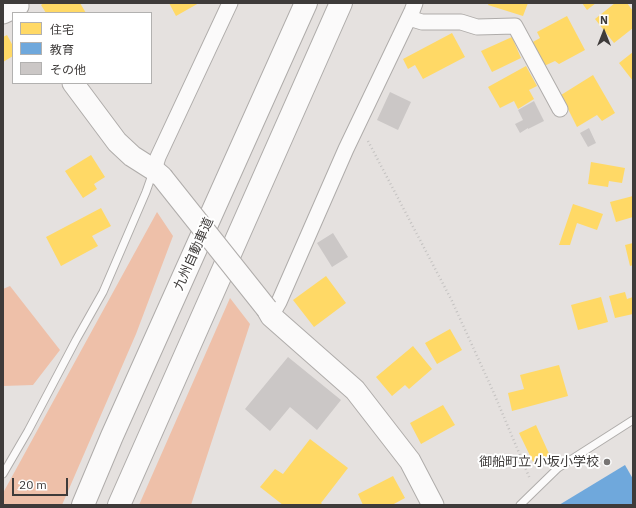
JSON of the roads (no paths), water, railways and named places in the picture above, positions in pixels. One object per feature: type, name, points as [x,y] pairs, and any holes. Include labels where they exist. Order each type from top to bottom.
[{"type":"highway","name":"九州自動車道","points":[[83,505],[112,436],[306,3]]},
{"type":"highway","points":[[119,505],[341,3]]},
{"type":"street","points":[[158,173],[158,158],[230,3]]},
{"type":"street","points":[[269,313],[279,302],[353,133],[415,3]]},
{"type":"street","points":[[409,18],[422,22],[461,22],[477,27],[515,26],[560,110]]},
{"type":"street","points":[[74,84],[117,142],[132,156],[158,173],[269,313],[355,390],[410,462],[433,505]]},
{"type":"lane","points":[[3,474],[28,431],[103,292],[143,199],[158,173]]},
{"type":"lane","points":[[520,505],[558,468],[633,420]]},
{"type":"place","name":"御船町立 小坂小学校","points":[[607,462]]}]
